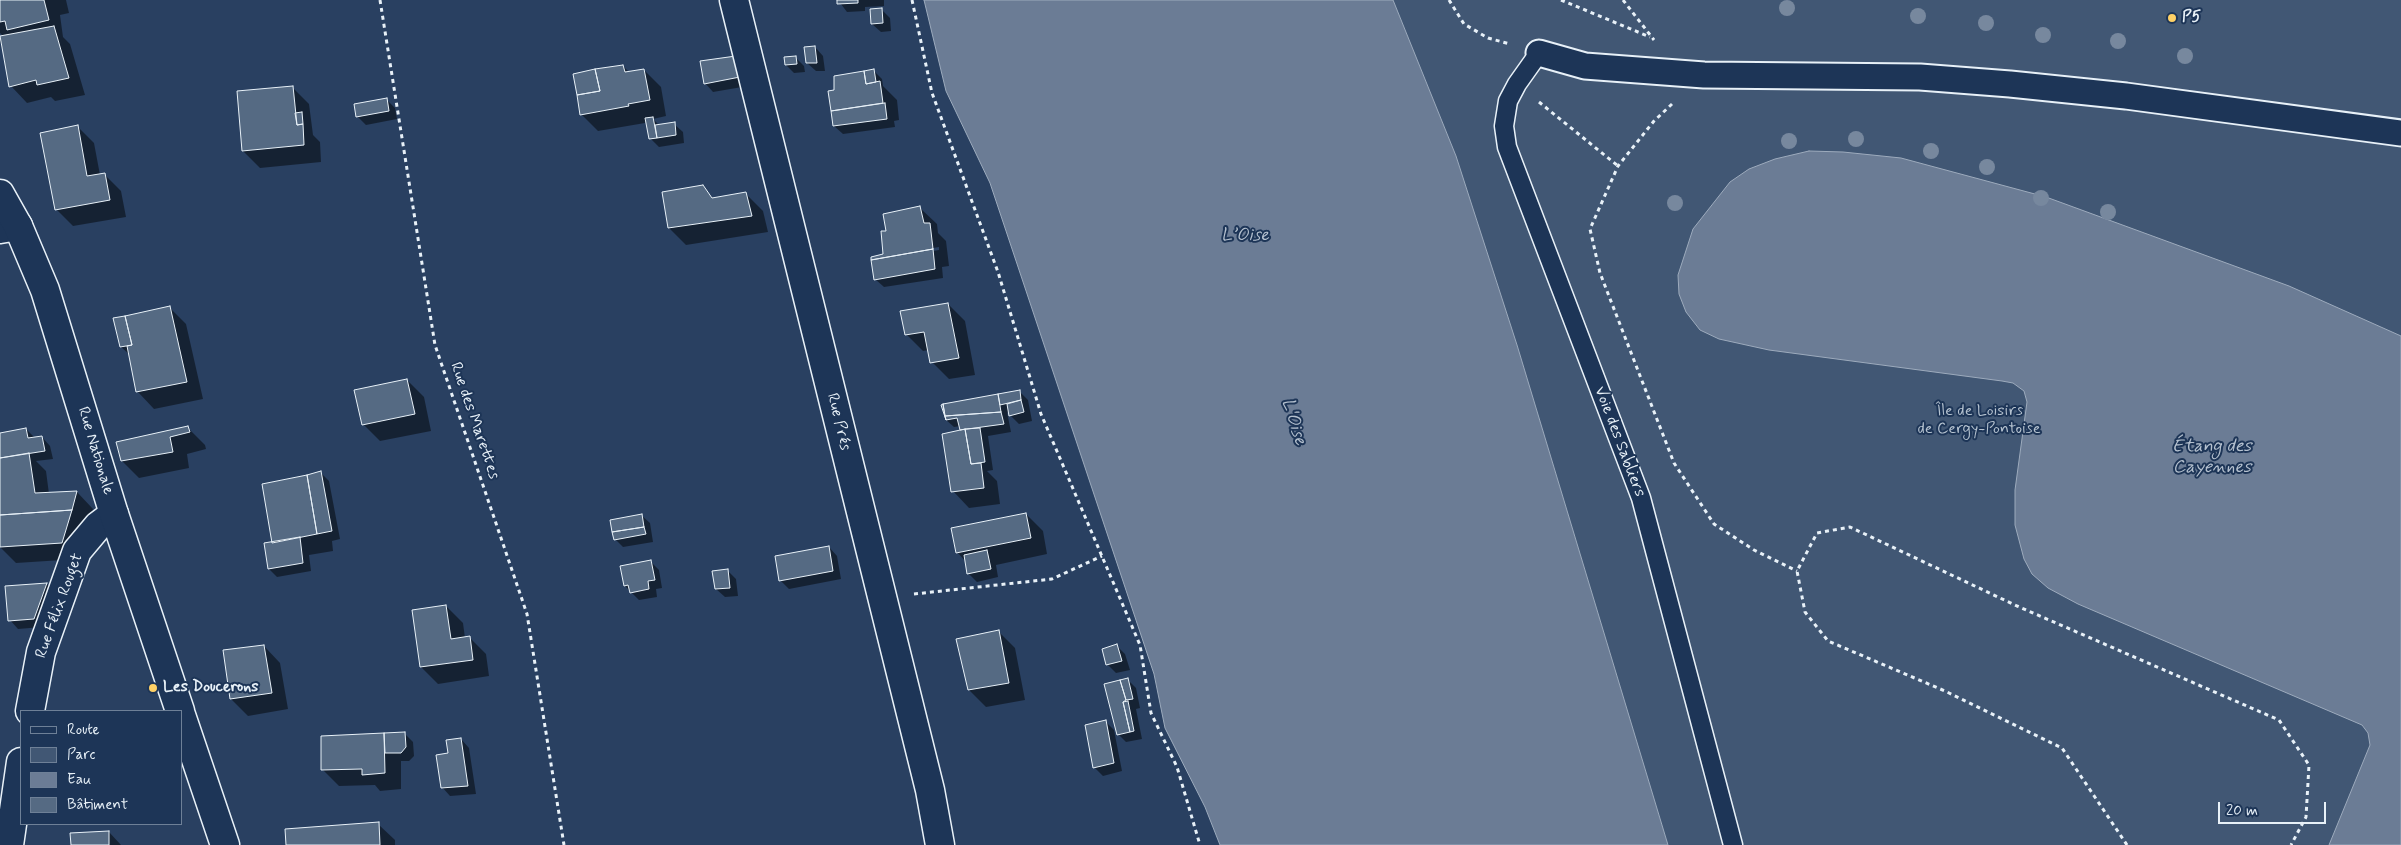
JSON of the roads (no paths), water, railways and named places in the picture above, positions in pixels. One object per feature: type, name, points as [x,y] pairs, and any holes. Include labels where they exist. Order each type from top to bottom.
[{"type":"street","name":"Rue Prés","points":[[734,0],[930,790],[940,845]]},
{"type":"street","points":[[1539,53],[1586,66],[1704,75],[1920,77],[2010,84],[2126,96],[2401,133]]},
{"type":"street","name":"Rue Nationale","points":[[0,194],[9,228],[45,290],[114,514],[180,710]]},
{"type":"street","name":"Rue Félix Rouget","points":[[30,710],[41,652],[77,551],[98,526],[114,514]]},
{"type":"street","points":[[182,718],[225,845]]},
{"type":"street","points":[[9,845],[20,769]]},
{"type":"lane","name":"Voie des Sabliers","points":[[1539,53],[1517,84],[1508,101],[1504,126],[1507,147],[1641,498],[1733,845]]},
{"type":"water","name":"L’Oise","points":[[924,0],[1393,0],[1456,156],[1517,345],[1668,845],[1220,845],[1205,807],[1165,728],[1154,674],[990,183],[946,91]]},
{"type":"water","name":"Étang des Cayennes","points":[[1809,151],[1843,152],[1901,158],[2046,197],[2289,286],[2401,336],[2401,845],[2329,845],[2370,745],[2368,733],[2362,725],[2078,604],[2048,588],[2032,574],[2024,559],[2015,525],[2015,490],[2027,402],[2024,391],[2013,383],[2002,381],[1769,350],[1719,339],[1700,330],[1686,312],[1679,294],[1678,275],[1693,229],[1730,182],[1749,169],[1775,159]]},
{"type":"place","name":"P5","points":[[2172,18]]},
{"type":"place","name":"Les Doucerons","points":[[153,688]]},
{"type":"park label","name":"Île de Loisirs de Cergy-Pontoise","points":[[1979,421]]},
{"type":"water label","name":"L'Oise","points":[[1293,422]]}]
